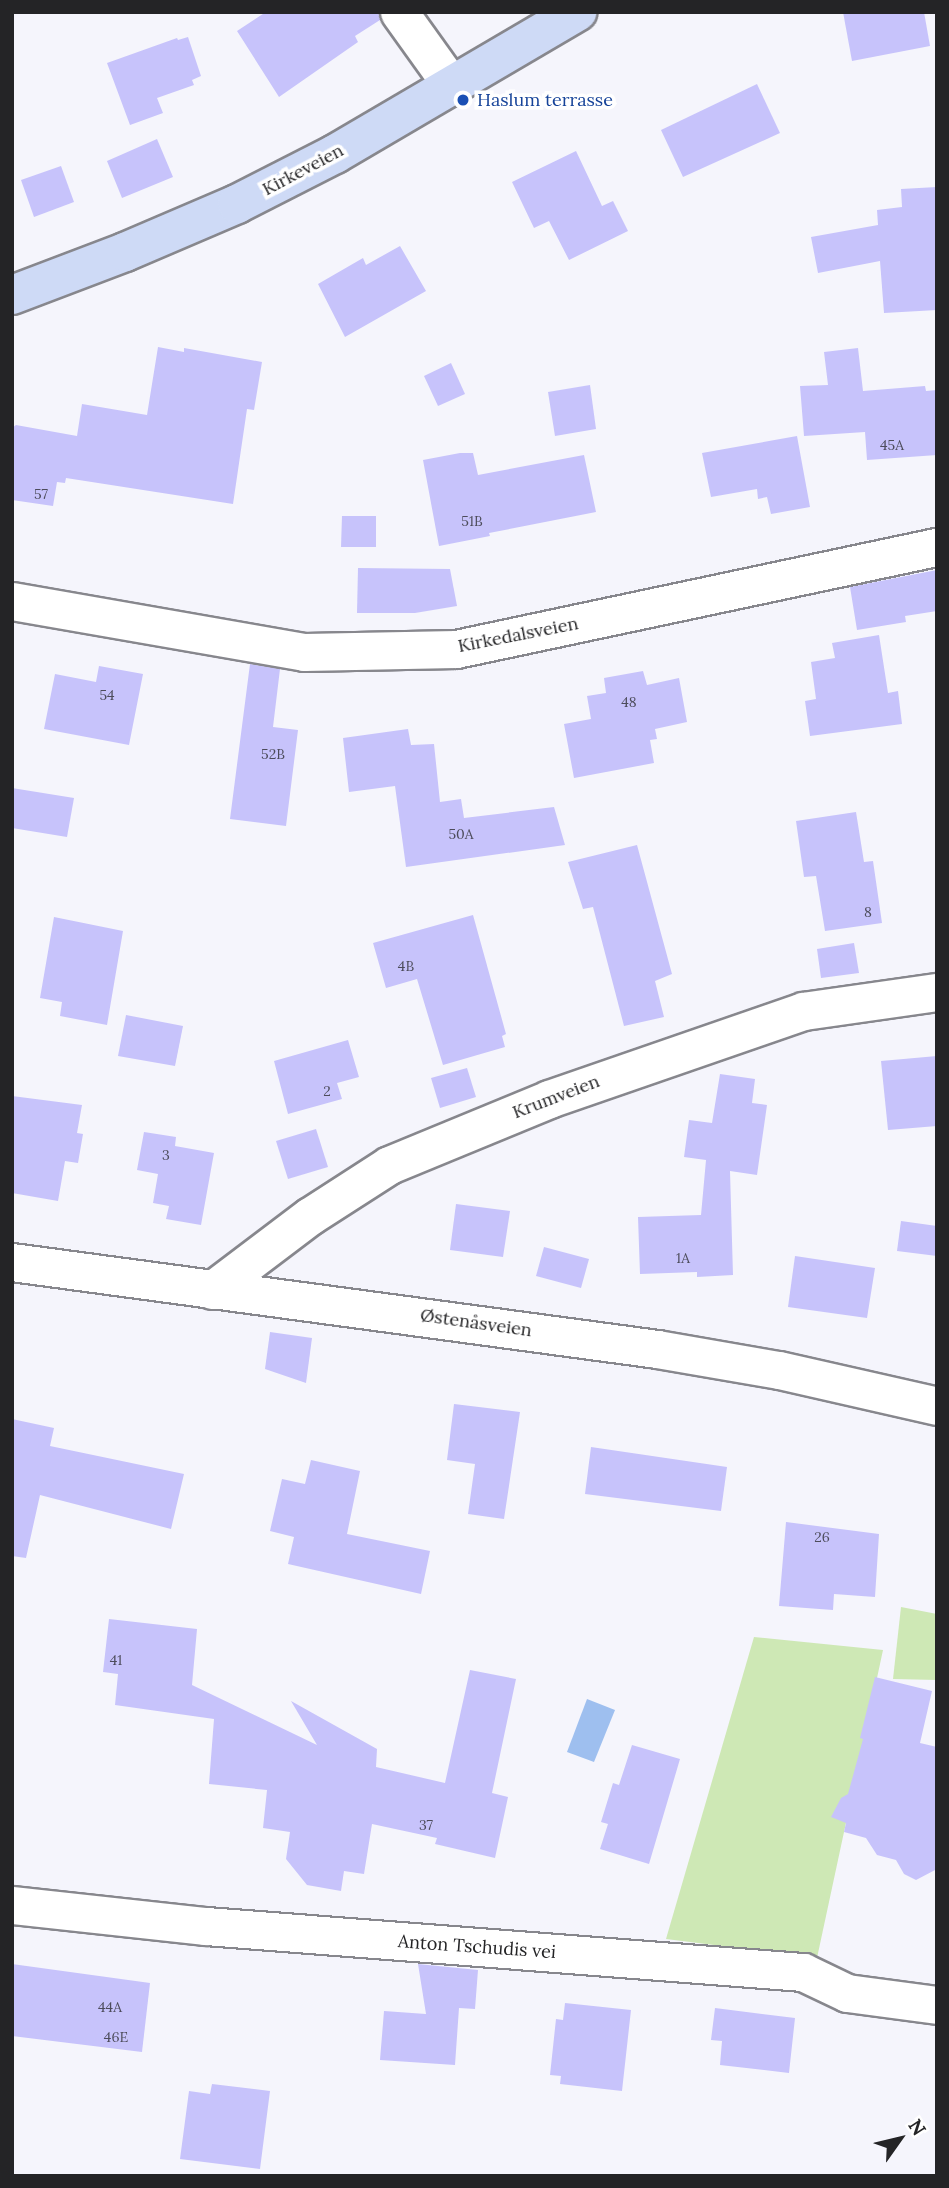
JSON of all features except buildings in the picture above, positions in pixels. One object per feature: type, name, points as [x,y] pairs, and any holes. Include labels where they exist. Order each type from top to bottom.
[{"type":"main road","name":"Kirkeveien","points":[[12,295],[125,252],[237,204],[335,154],[577,12]]},
{"type":"street","points":[[399,12],[452,86]]},
{"type":"street","name":"Kirkedalsveien","points":[[12,601],[304,652],[456,649],[937,547]]},
{"type":"street","name":"Krumveien","points":[[212,1290],[310,1216],[389,1165],[549,1099],[803,1011],[937,992]]},
{"type":"street","name":"Østenåsveien","points":[[12,1262],[657,1349],[779,1370],[937,1406]]},
{"type":"street","name":"Anton Tschudis vei","points":[[12,1905],[206,1926],[803,1972],[847,1993],[937,2005]]},
{"type":"green space","points":[[901,1607],[937,1614],[937,1680],[893,1679]]},
{"type":"green space","points":[[754,1637],[883,1650],[817,1958],[666,1939]]},
{"type":"water","points":[[587,1699],[615,1710],[594,1762],[567,1752]]},
{"type":"place","name":"Haslum terrasse","points":[[463,100]]}]
